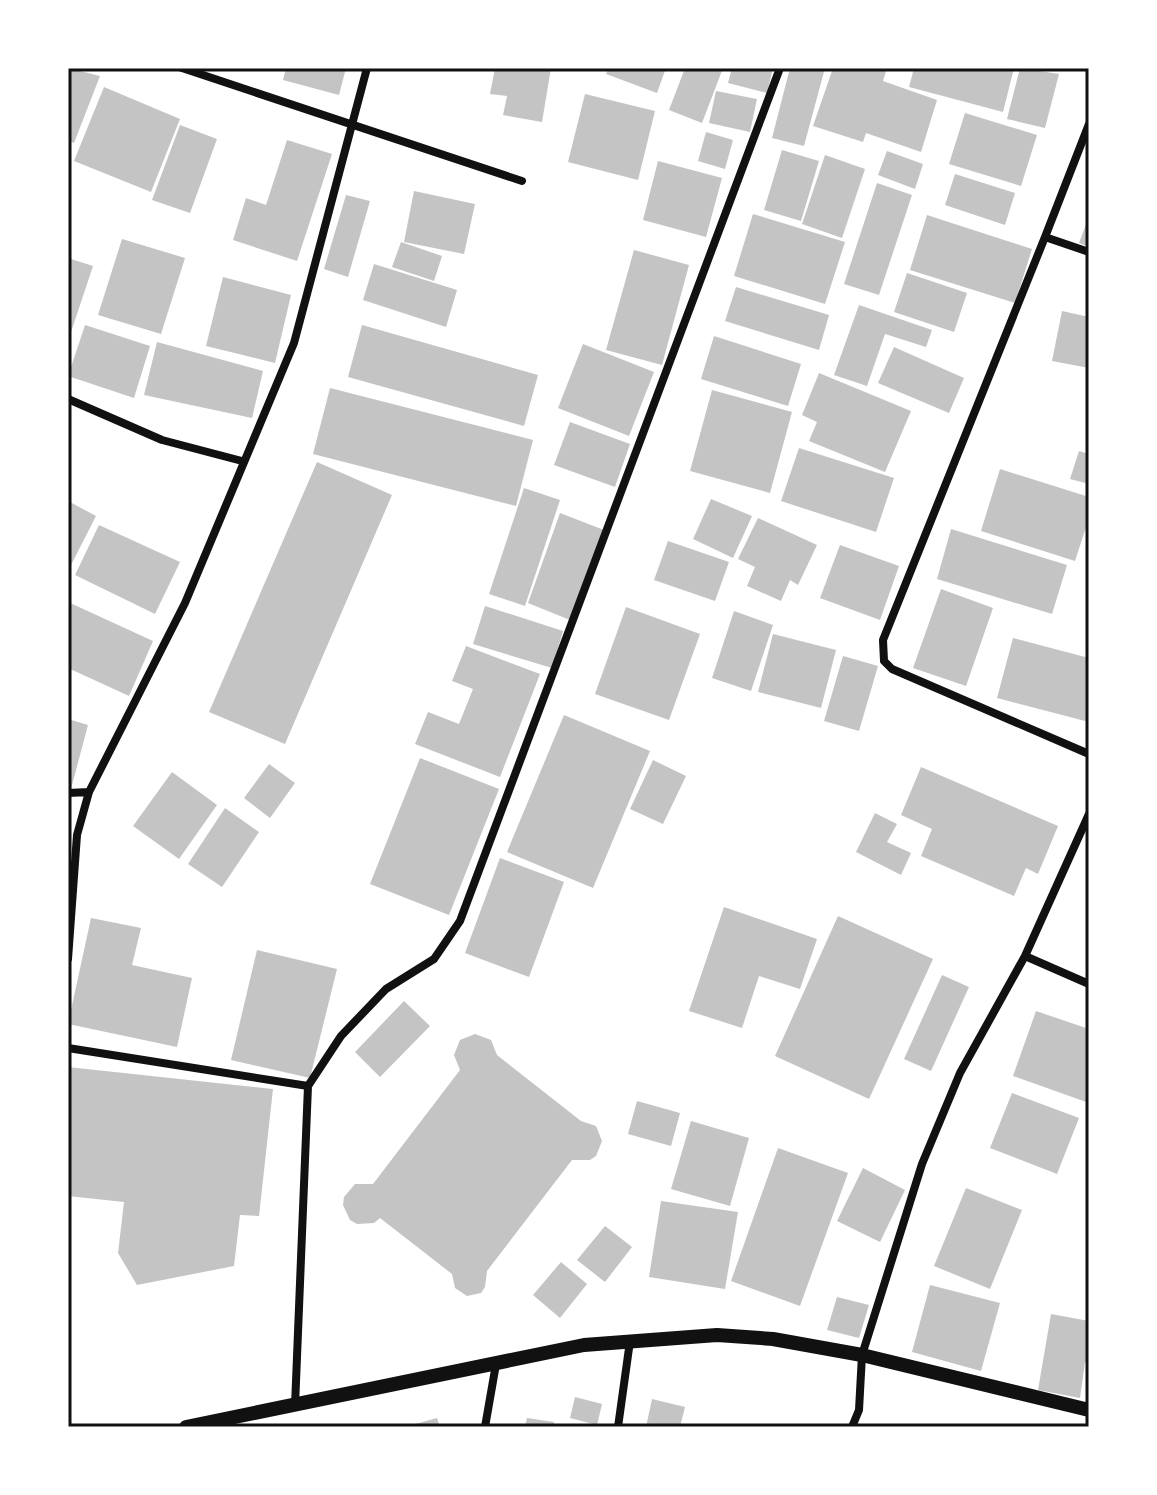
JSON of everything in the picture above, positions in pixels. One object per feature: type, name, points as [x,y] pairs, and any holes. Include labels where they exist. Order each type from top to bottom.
[{"type":"street","points":[[182,68],[522,181]]},
{"type":"street","points":[[68,959],[77,835],[89,792],[185,603],[294,343],[367,68]]},
{"type":"street","points":[[295,1407],[308,1086],[341,1036],[386,989],[434,959],[460,921],[780,68]]},
{"type":"street","points":[[1089,124],[883,640],[882,652],[892,669],[1089,754]]},
{"type":"street","points":[[1045,237],[1089,252]]},
{"type":"street","points":[[68,399],[162,440],[242,461]]},
{"type":"street","points":[[68,793],[89,792]]},
{"type":"street","points":[[852,1427],[859,1410],[862,1355],[936,1128],[960,1073],[1025,956],[1089,814]]},
{"type":"street","points":[[1025,956],[1089,984]]},
{"type":"street","points":[[68,1048],[308,1086]]},
{"type":"street","points":[[186,1427],[295,1407],[584,1345],[717,1335],[773,1339],[862,1355],[1089,1410]]},
{"type":"street","points":[[618,1427],[630,1340]]},
{"type":"street","points":[[485,1427],[496,1364]]},
{"type":"building","points":[[68,68],[100,76],[74,143],[68,141]]},
{"type":"building","points":[[286,68],[346,68],[339,95],[283,80]]},
{"type":"building","points":[[495,68],[551,68],[542,122],[503,115],[507,96],[490,94]]},
{"type":"building","points":[[609,68],[666,68],[657,93],[606,74]]},
{"type":"building","points":[[685,68],[723,68],[702,123],[669,110]]},
{"type":"building","points":[[732,68],[773,68],[767,93],[728,83]]},
{"type":"building","points":[[790,68],[825,68],[804,146],[772,138]]},
{"type":"building","points":[[833,68],[887,68],[883,81],[937,100],[921,152],[866,133],[863,142],[813,126]]},
{"type":"building","points":[[914,68],[1014,68],[1003,112],[909,87]]},
{"type":"building","points":[[1020,68],[1059,74],[1045,128],[1007,119]]},
{"type":"building","points":[[104,87],[180,119],[151,192],[74,161]]},
{"type":"building","points":[[716,91],[757,99],[750,132],[709,123]]},
{"type":"building","points":[[585,94],[655,111],[638,180],[568,162]]},
{"type":"building","points":[[965,113],[1037,135],[1021,186],[949,164]]},
{"type":"building","points":[[180,125],[217,139],[190,213],[152,200]]},
{"type":"building","points":[[706,132],[733,140],[725,169],[698,161]]},
{"type":"building","points":[[287,140],[332,154],[297,261],[233,240],[246,198],[266,205]]},
{"type":"building","points":[[782,150],[819,161],[801,221],[764,210]]},
{"type":"building","points":[[887,151],[923,164],[915,189],[878,175]]},
{"type":"building","points":[[825,155],[865,169],[842,238],[802,224]]},
{"type":"building","points":[[658,161],[722,178],[706,237],[643,220]]},
{"type":"building","points":[[955,174],[1015,193],[1005,225],[945,205]]},
{"type":"building","points":[[877,183],[912,195],[879,295],[844,284]]},
{"type":"building","points":[[414,191],[475,204],[464,254],[404,242]]},
{"type":"building","points":[[346,195],[370,201],[348,277],[324,269]]},
{"type":"building","points":[[753,214],[845,242],[825,304],[734,276]]},
{"type":"building","points":[[927,215],[1032,249],[1015,303],[910,270]]},
{"type":"building","points":[[1089,216],[1089,247],[1079,243]]},
{"type":"building","points":[[122,239],[185,258],[161,334],[98,315]]},
{"type":"building","points":[[401,242],[442,256],[434,281],[392,267]]},
{"type":"building","points":[[634,250],[689,265],[662,365],[606,350]]},
{"type":"building","points":[[68,258],[93,266],[69,338],[68,338]]},
{"type":"building","points":[[374,264],[457,290],[446,327],[363,300]]},
{"type":"building","points":[[907,273],[967,293],[954,332],[894,312]]},
{"type":"building","points":[[223,277],[291,295],[275,363],[206,346]]},
{"type":"building","points":[[736,287],[829,315],[819,350],[725,321]]},
{"type":"building","points":[[859,305],[932,330],[926,347],[885,334],[867,386],[834,375]]},
{"type":"building","points":[[1062,311],[1089,317],[1089,368],[1052,361]]},
{"type":"building","points":[[85,325],[150,346],[134,398],[68,376]]},
{"type":"building","points":[[362,325],[538,375],[524,426],[348,377]]},
{"type":"building","points":[[714,336],[801,364],[788,406],[701,379]]},
{"type":"building","points":[[157,342],[263,371],[252,418],[144,395]]},
{"type":"building","points":[[583,344],[654,372],[629,436],[558,408]]},
{"type":"building","points":[[894,347],[964,378],[949,413],[878,383]]},
{"type":"building","points":[[819,373],[911,411],[885,472],[809,441],[817,422],[802,415]]},
{"type":"building","points":[[330,388],[533,440],[516,506],[313,454]]},
{"type":"building","points":[[712,390],[792,412],[770,493],[690,471]]},
{"type":"building","points":[[570,422],[630,444],[615,487],[554,465]]},
{"type":"building","points":[[799,448],[894,478],[876,532],[781,501]]},
{"type":"building","points":[[1079,451],[1089,454],[1089,484],[1070,479]]},
{"type":"building","points":[[317,462],[392,495],[285,744],[209,712]]},
{"type":"building","points":[[1000,469],[1089,497],[1089,518],[1075,561],[981,531]]},
{"type":"building","points":[[524,488],[560,500],[525,606],[489,594]]},
{"type":"building","points":[[711,499],[752,516],[733,558],[693,539]]},
{"type":"building","points":[[68,501],[96,516],[68,571]]},
{"type":"building","points":[[560,513],[604,530],[570,620],[528,603]]},
{"type":"building","points":[[758,518],[817,545],[798,585],[790,580],[781,601],[747,586],[755,567],[738,559]]},
{"type":"building","points":[[99,525],[180,562],[155,614],[75,575]]},
{"type":"building","points":[[951,529],[1067,565],[1052,614],[937,579]]},
{"type":"building","points":[[668,541],[729,562],[715,601],[654,580]]},
{"type":"building","points":[[840,545],[899,566],[880,620],[820,598]]},
{"type":"building","points":[[941,589],[993,608],[966,686],[913,668]]},
{"type":"building","points":[[68,602],[153,641],[129,696],[68,668]]},
{"type":"building","points":[[485,606],[563,631],[552,668],[473,644]]},
{"type":"building","points":[[626,607],[700,634],[669,720],[595,694]]},
{"type":"building","points":[[734,611],[773,625],[751,691],[712,678]]},
{"type":"building","points":[[773,634],[836,650],[821,708],[758,692]]},
{"type":"building","points":[[1013,638],[1089,658],[1089,722],[997,698]]},
{"type":"building","points":[[466,646],[540,674],[500,777],[415,744],[428,712],[459,724],[473,689],[452,681]]},
{"type":"building","points":[[843,656],[878,666],[859,731],[824,721]]},
{"type":"building","points":[[564,715],[650,751],[593,888],[507,852]]},
{"type":"building","points":[[68,719],[88,725],[71,789],[68,788]]},
{"type":"building","points":[[420,758],[499,789],[449,915],[370,884]]},
{"type":"building","points":[[653,760],[686,776],[663,824],[630,809]]},
{"type":"building","points":[[269,764],[295,783],[270,818],[244,798]]},
{"type":"building","points":[[921,767],[1058,826],[1038,874],[1026,868],[1014,896],[921,856],[932,829],[901,815]]},
{"type":"building","points":[[172,772],[217,805],[179,859],[133,826]]},
{"type":"building","points":[[225,808],[259,832],[222,887],[188,864]]},
{"type":"building","points":[[875,813],[897,824],[887,842],[911,853],[901,875],[856,852]]},
{"type":"building","points":[[500,858],[564,882],[529,977],[465,953]]},
{"type":"building","points":[[724,907],[817,939],[800,989],[759,976],[742,1028],[689,1011]]},
{"type":"building","points":[[838,916],[933,959],[869,1099],[775,1056]]},
{"type":"building","points":[[91,918],[141,928],[132,965],[192,978],[177,1047],[68,1024]]},
{"type":"building","points":[[257,950],[337,969],[310,1078],[231,1060]]},
{"type":"building","points":[[942,975],[969,987],[931,1071],[904,1059]]},
{"type":"building","points":[[404,1001],[430,1026],[380,1077],[355,1052]]},
{"type":"building","points":[[1036,1011],[1089,1029],[1089,1103],[1013,1076]]},
{"type":"building","points":[[475,1034],[491,1040],[497,1055],[581,1121],[596,1126],[602,1141],[596,1156],[590,1160],[572,1160],[487,1271],[481,1293],[467,1296],[455,1288],[452,1274],[380,1218],[374,1223],[357,1224],[350,1220],[343,1205],[344,1197],[355,1184],[373,1184],[460,1070],[454,1055],[460,1040]]},
{"type":"building","points":[[68,1067],[273,1089],[259,1216],[240,1215],[234,1266],[137,1285],[118,1253],[124,1202],[68,1196]]},
{"type":"building","points":[[1012,1093],[1079,1118],[1057,1174],[990,1148]]},
{"type":"building","points":[[637,1101],[680,1113],[671,1146],[628,1134]]},
{"type":"building","points":[[691,1121],[749,1138],[730,1206],[671,1189]]},
{"type":"building","points":[[778,1148],[848,1173],[800,1306],[731,1281]]},
{"type":"building","points":[[863,1168],[905,1190],[880,1242],[837,1221]]},
{"type":"building","points":[[966,1188],[1022,1210],[990,1289],[934,1266]]},
{"type":"building","points":[[661,1201],[738,1212],[725,1289],[649,1277]]},
{"type":"building","points":[[605,1226],[632,1247],[605,1282],[577,1260]]},
{"type":"building","points":[[561,1262],[587,1284],[560,1318],[533,1295]]},
{"type":"building","points":[[930,1285],[1000,1303],[981,1371],[912,1352]]},
{"type":"building","points":[[837,1297],[869,1305],[859,1338],[827,1330]]},
{"type":"building","points":[[1051,1314],[1089,1321],[1089,1362],[1085,1362],[1080,1398],[1038,1390]]},
{"type":"building","points":[[575,1397],[602,1404],[597,1425],[570,1418]]},
{"type":"building","points":[[652,1399],[685,1407],[680,1427],[646,1427]]},
{"type":"building","points":[[437,1418],[440,1427],[408,1427],[408,1426]]},
{"type":"building","points":[[527,1418],[554,1422],[554,1427],[525,1427]]}]
